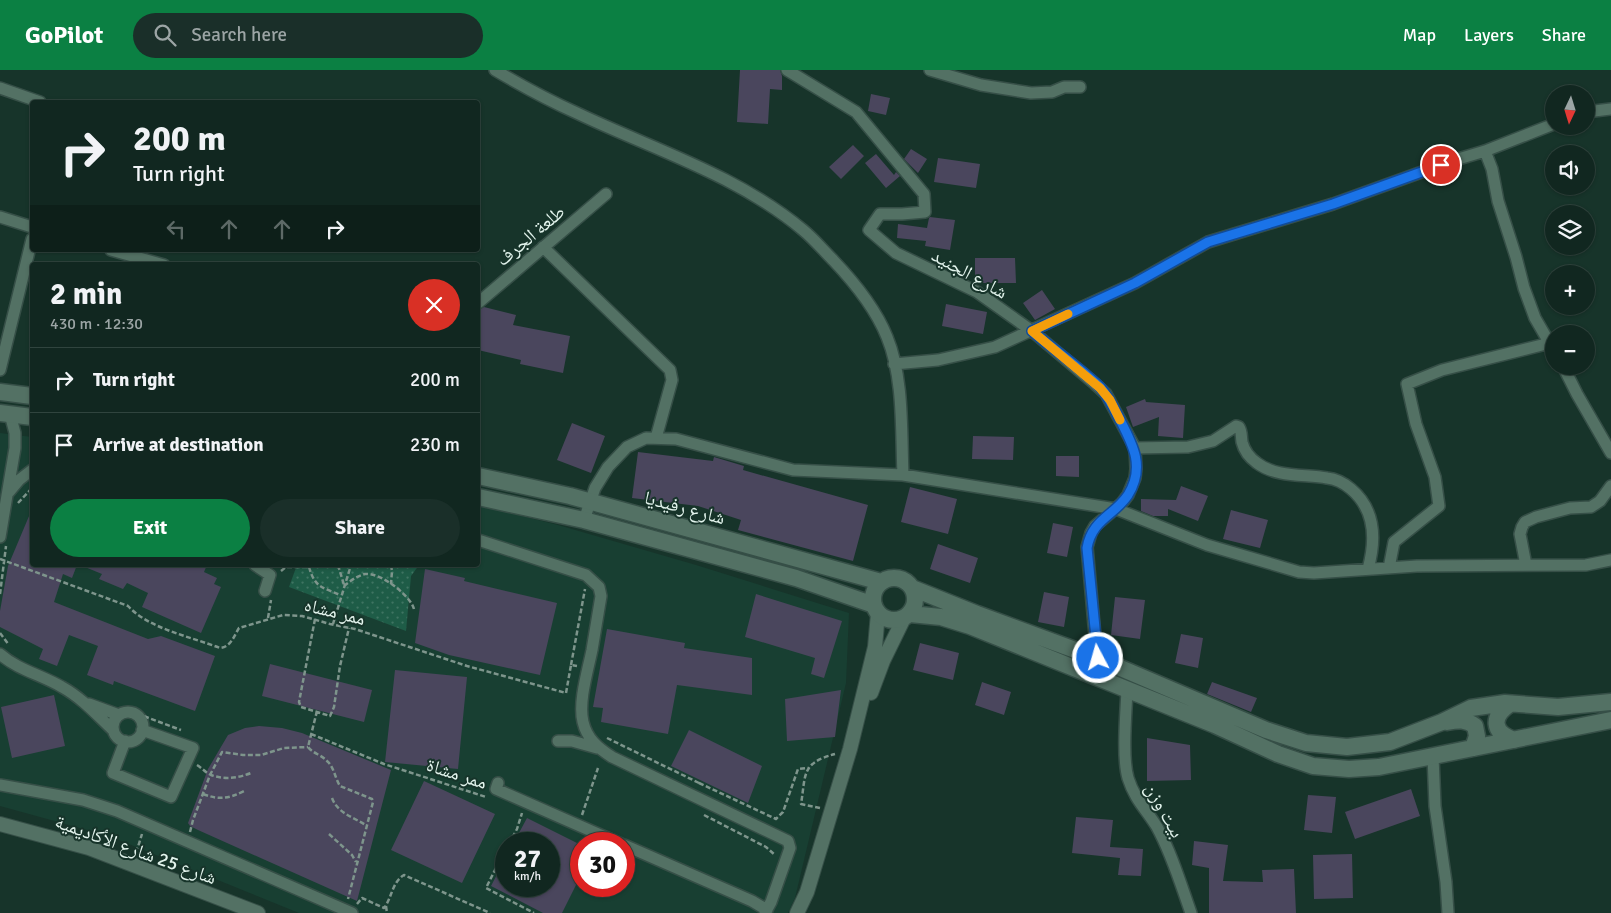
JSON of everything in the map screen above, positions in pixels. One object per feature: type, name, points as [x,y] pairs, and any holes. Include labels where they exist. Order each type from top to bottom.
[{"type":"main road","points":[[0,392],[30,396]]},
{"type":"main road","points":[[5,414],[30,417]]},
{"type":"main road","name":"شارع رفيديا","points":[[480,476],[590,502],[881,582]]},
{"type":"main road","name":"شارع رفيديا","points":[[480,497],[584,520],[796,578],[876,609]]},
{"type":"main road","points":[[1611,702],[1558,707],[1510,704],[1471,708],[1442,722],[1390,742],[1347,747],[1306,743],[1266,730],[1098,658],[912,588],[901,579],[894,578],[881,582],[873,594],[876,609],[890,620],[907,616],[941,617],[970,626],[1215,725],[1278,754],[1313,766],[1349,769],[1379,767],[1611,720]]},
{"type":"main road","points":[[907,616],[914,608],[916,601],[912,588]]},
{"type":"main road","points":[[1510,704],[1502,709],[1496,721],[1502,734],[1514,740]]},
{"type":"main road","points":[[1442,722],[1462,720],[1470,722],[1475,726],[1477,736],[1473,748]]},
{"type":"street","points":[[495,70],[579,114],[647,142],[718,175],[769,206],[804,231],[843,271],[871,305],[888,337],[894,364],[901,417],[902,475]]},
{"type":"street","name":"شارع الجنيد","points":[[788,70],[856,112],[924,194],[925,212],[880,214],[869,230],[896,253],[977,292],[1032,331],[1106,394],[1135,448],[1135,478],[1128,495],[1116,509],[1095,526],[1088,540],[1087,548],[1098,658]]},
{"type":"street","points":[[930,70],[981,85],[1031,93],[1052,92],[1064,87],[1080,86]]},
{"type":"street","points":[[0,88],[34,100]]},
{"type":"street","points":[[1595,111],[1611,109]]},
{"type":"street","points":[[894,364],[938,360],[995,347],[1135,283],[1208,242],[1333,204],[1455,160],[1486,151],[1545,128]]},
{"type":"street","points":[[1486,151],[1492,169],[1498,201],[1524,288],[1535,318],[1545,334]]},
{"type":"street","name":"طلعة الجرف","points":[[480,301],[606,194]]},
{"type":"street","points":[[0,217],[30,226]]},
{"type":"street","points":[[0,370],[30,247]]},
{"type":"street","points":[[544,247],[670,370],[672,380],[656,438]]},
{"type":"street","points":[[118,252],[153,262]]},
{"type":"street","points":[[1389,568],[1394,542],[1439,506],[1435,477],[1416,424],[1407,384],[1442,370],[1545,348]]},
{"type":"street","points":[[1568,375],[1611,453]]},
{"type":"street","points":[[0,537],[15,448],[15,433],[5,414]]},
{"type":"street","points":[[1135,448],[1188,447],[1214,441],[1236,426],[1239,427],[1244,448],[1260,465],[1295,476],[1336,480],[1348,486],[1358,496],[1366,507],[1373,531],[1373,549],[1368,569]]},
{"type":"street","points":[[584,520],[595,488],[608,467],[627,447],[646,438],[656,438],[676,439],[793,470],[902,475],[1116,509],[1207,544],[1308,573],[1389,568],[1586,565],[1611,560]]},
{"type":"street","points":[[8,493],[19,480],[30,472]]},
{"type":"street","points":[[1526,565],[1520,534],[1525,522],[1536,517],[1570,508],[1591,507],[1600,501],[1611,486]]},
{"type":"street","points":[[480,541],[586,575],[600,587],[601,596],[584,690],[582,714],[591,741],[599,749],[612,757],[788,841],[790,848],[766,912],[752,901],[635,850]]},
{"type":"street","points":[[258,567],[270,575],[268,594]]},
{"type":"street","points":[[797,913],[807,892],[850,749],[875,647],[876,609]]},
{"type":"street","points":[[850,749],[883,661],[907,616]]},
{"type":"street","points":[[0,654],[22,668],[64,688],[85,703],[114,730]]},
{"type":"street","name":"بيت وزن","points":[[1126,690],[1125,744],[1127,776],[1135,798],[1157,827],[1191,913]]},
{"type":"street","points":[[85,703],[119,715]]},
{"type":"street","points":[[126,712],[134,714],[142,722],[142,730],[136,739],[125,741],[116,736],[114,722],[119,715],[126,712]]},
{"type":"street","points":[[125,741],[113,774],[171,797],[192,748],[142,730]]},
{"type":"street","points":[[558,741],[572,741],[599,749]]},
{"type":"street","points":[[1433,756],[1435,806],[1446,882],[1448,913]]},
{"type":"street","points":[[498,783],[496,789],[594,832]]},
{"type":"street","points":[[0,785],[83,800],[117,811],[348,908]]},
{"type":"street","name":"شارع 25 شارع الأكاديمية","points":[[0,824],[89,848],[258,913]]},
{"type":"path","name":"ممر مشاه","points":[[0,559],[128,606],[136,615],[168,630],[220,648],[225,648],[229,644],[239,628],[268,618],[292,614],[349,628],[467,666],[566,693],[571,665]]},
{"type":"path","points":[[278,576],[286,567]]},
{"type":"path","points":[[309,567],[311,577],[317,584],[340,595]]},
{"type":"path","points":[[339,567],[344,586]]},
{"type":"path","points":[[332,624],[350,567]]},
{"type":"path","points":[[391,567],[391,584]]},
{"type":"path","points":[[344,586],[356,577],[365,574],[374,575],[391,584],[410,600],[414,609]]},
{"type":"path","points":[[578,667],[571,665],[585,589],[583,585]]},
{"type":"path","points":[[268,594],[268,618]]},
{"type":"path","points":[[315,619],[299,702],[300,707],[330,716],[334,707],[340,666],[349,628]]},
{"type":"path","points":[[308,748],[317,711]]},
{"type":"path","name":"ممر مشاة","points":[[311,734],[384,764],[495,799]]},
{"type":"path","points":[[196,812],[210,775],[222,752],[261,755],[284,748],[308,748],[328,762],[340,786],[372,799],[373,802],[356,863],[348,908]]},
{"type":"path","points":[[822,810],[821,808],[801,804],[807,770],[827,756],[850,749]]},
{"type":"path","points":[[196,765],[203,768],[210,775],[237,778],[251,773]]},
{"type":"path","points":[[578,825],[598,768]]},
{"type":"path","points":[[699,783],[776,819],[783,812],[798,769],[809,768]]},
{"type":"path","points":[[203,794],[215,798],[231,797],[244,792]]},
{"type":"path","points":[[332,798],[336,806],[344,814],[367,826]]},
{"type":"path","points":[[514,832],[522,811],[516,808]]},
{"type":"path","points":[[696,812],[766,847],[774,852],[776,860]]},
{"type":"path","points":[[329,834],[352,855],[356,863]]},
{"type":"path","points":[[495,870],[486,888],[495,893]]},
{"type":"path","points":[[386,913],[386,906],[395,884],[404,875],[490,913]]},
{"type":"path","points":[[503,897],[534,913]]},
{"type":"path","points":[[348,908],[362,898],[382,908],[386,906]]},
{"type":"shaded area","points":[[0,433],[30,437],[30,567],[480,567],[480,506],[558,525],[696,565],[849,613],[846,683],[795,898],[788,913],[299,913],[109,836],[0,806]]},
{"type":"shaded area","points":[[296,567],[418,567],[411,576],[406,631],[289,587]]},
{"type":"building","points":[[740,70],[780,70],[782,90],[770,89],[768,124],[737,122]]},
{"type":"building","points":[[871,94],[890,98],[886,115],[868,111]]},
{"type":"building","points":[[853,145],[864,156],[841,179],[829,167]]},
{"type":"building","points":[[911,149],[927,159],[918,173],[904,159]]},
{"type":"building","points":[[876,154],[894,175],[896,172],[900,176],[886,188],[865,163]]},
{"type":"building","points":[[938,158],[980,164],[976,188],[934,182]]},
{"type":"building","points":[[930,217],[955,220],[950,250],[925,246],[926,241],[897,238],[898,224],[927,228]]},
{"type":"building","points":[[975,258],[1015,258],[1016,283],[975,283]]},
{"type":"building","points":[[1042,290],[1055,309],[1035,320],[1023,303]]},
{"type":"building","points":[[946,304],[987,312],[983,334],[942,326]]},
{"type":"building","points":[[484,307],[516,315],[513,325],[570,336],[563,373],[520,364],[521,360],[480,350],[480,309]]},
{"type":"building","points":[[1145,399],[1146,402],[1185,405],[1183,438],[1158,436],[1159,417],[1133,427],[1126,407]]},
{"type":"building","points":[[572,423],[605,436],[591,473],[557,460]]},
{"type":"building","points":[[973,436],[1014,437],[1013,460],[972,459]]},
{"type":"building","points":[[638,452],[713,461],[714,457],[744,466],[743,470],[868,505],[853,561],[738,530],[741,520],[698,506],[632,498]]},
{"type":"building","points":[[1056,456],[1079,456],[1079,477],[1056,476]]},
{"type":"building","points":[[1181,486],[1208,496],[1198,521],[1168,509],[1168,516],[1153,516],[1141,511],[1141,499],[1176,500]]},
{"type":"building","points":[[910,487],[957,499],[948,534],[901,522]]},
{"type":"building","points":[[1231,510],[1268,520],[1260,548],[1223,539]]},
{"type":"building","points":[[30,514],[30,567],[76,567],[72,578],[63,574],[54,602],[148,639],[161,636],[215,656],[195,711],[114,681],[113,685],[87,675],[98,646],[69,635],[57,666],[39,659],[43,649],[0,627],[0,611],[8,566]]},
{"type":"building","points":[[1053,523],[1073,527],[1067,557],[1047,553]]},
{"type":"building","points":[[938,544],[978,558],[970,583],[930,569]]},
{"type":"building","points":[[85,567],[206,567],[204,572],[217,578],[214,584],[221,587],[201,633],[142,607],[148,593],[127,583],[123,589],[99,579],[102,574]]},
{"type":"building","points":[[425,569],[465,578],[464,581],[557,603],[540,675],[449,655],[415,643]]},
{"type":"building","points":[[1044,592],[1069,597],[1064,627],[1038,622]]},
{"type":"building","points":[[756,594],[842,621],[824,678],[811,674],[815,658],[745,637]]},
{"type":"building","points":[[1115,597],[1145,600],[1140,639],[1111,635]]},
{"type":"building","points":[[607,629],[685,643],[684,648],[752,658],[752,695],[677,685],[668,734],[601,722],[603,708],[593,707]]},
{"type":"building","points":[[1181,634],[1203,638],[1198,668],[1175,663]]},
{"type":"building","points":[[920,643],[959,653],[953,680],[913,670]]},
{"type":"building","points":[[270,664],[372,690],[364,722],[262,696]]},
{"type":"building","points":[[395,670],[467,677],[458,769],[385,762]]},
{"type":"building","points":[[982,682],[1011,692],[1004,715],[975,705]]},
{"type":"building","points":[[1212,682],[1257,698],[1251,712],[1207,694]]},
{"type":"building","points":[[841,690],[835,737],[787,741],[785,699]]},
{"type":"building","points":[[54,695],[65,746],[12,758],[1,707]]},
{"type":"building","points":[[259,726],[282,728],[302,733],[391,770],[357,901],[198,830],[188,823],[208,769],[228,735],[245,728]]},
{"type":"building","points":[[689,730],[762,766],[748,803],[671,766]]},
{"type":"building","points":[[1147,738],[1190,745],[1191,780],[1147,781]]},
{"type":"building","points":[[424,781],[495,814],[462,883],[391,850]]},
{"type":"building","points":[[1411,789],[1420,816],[1355,839],[1345,812]]},
{"type":"building","points":[[1308,795],[1336,797],[1332,833],[1304,830]]},
{"type":"building","points":[[1076,817],[1113,820],[1110,847],[1143,849],[1141,876],[1118,875],[1120,858],[1072,853]]},
{"type":"building","points":[[527,818],[555,832],[519,832]]},
{"type":"building","points":[[560,834],[570,840],[570,897],[562,913],[543,913],[512,897],[560,897]]},
{"type":"building","points":[[1194,841],[1228,845],[1223,881],[1263,882],[1262,870],[1294,869],[1296,913],[1209,913],[1209,868],[1192,865]]},
{"type":"building","points":[[1352,854],[1353,898],[1314,899],[1313,855]]},
{"type":"building","points":[[495,878],[495,888],[491,886]]},
{"type":"slow traffic","points":[[1068,314],[1032,331],[1106,394],[1120,420]]},
{"type":"route","points":[[1098,658],[1092,612],[1087,553],[1088,540],[1095,526],[1116,509],[1128,495],[1135,478],[1135,448],[1106,394],[1032,331],[1135,283],[1208,242],[1333,204],[1441,165]]}]
